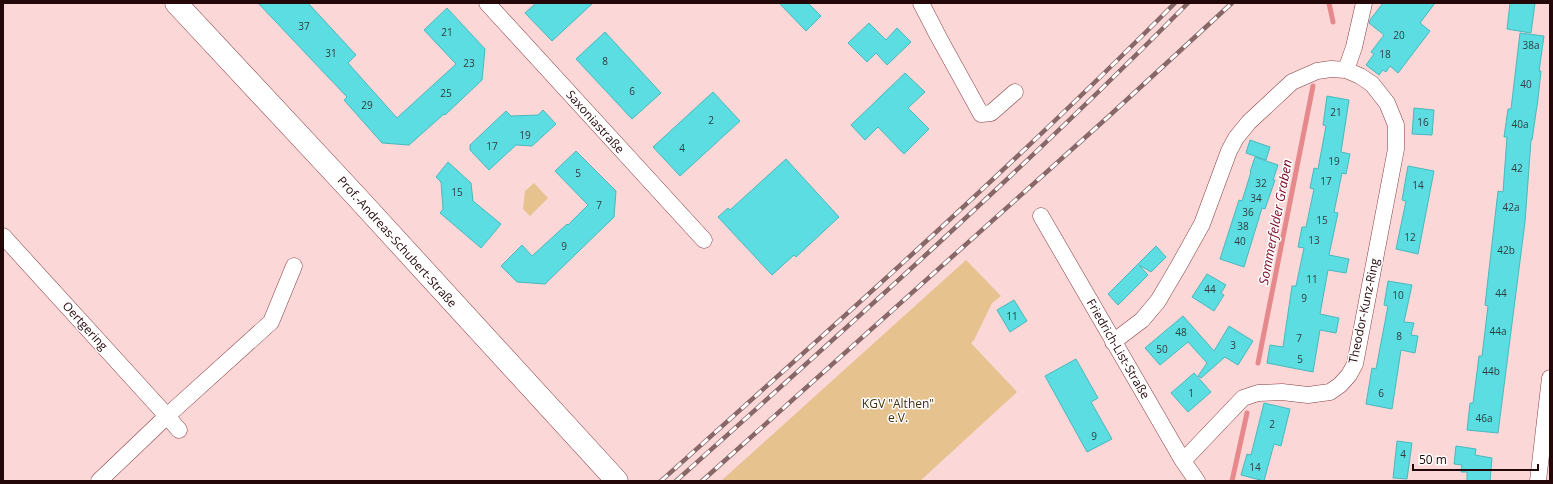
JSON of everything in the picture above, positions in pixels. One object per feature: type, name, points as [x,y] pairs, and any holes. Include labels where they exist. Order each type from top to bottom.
[{"type":"main road","name":"Prof.-Andreas-Schubert-Straße","points":[[176,3],[355,195],[617,481]]},
{"type":"street","name":"Saxoniastraße","points":[[487,3],[704,240]]},
{"type":"street","points":[[921,3],[981,114],[991,113],[1015,92]]},
{"type":"street","points":[[1346,70],[1354,47],[1364,3]]},
{"type":"street","name":"Theodor-Kunz-Ring","points":[[1113,342],[1142,320],[1158,301],[1202,224],[1229,151],[1236,138],[1249,122],[1292,82],[1317,71],[1331,69],[1346,70],[1360,76],[1372,84],[1387,103],[1396,125],[1396,149],[1355,364],[1349,375],[1340,385],[1330,392],[1308,395],[1282,392],[1258,393],[1243,398],[1183,461]]},
{"type":"street","name":"Friedrich-List-Straße","points":[[1041,216],[1183,461],[1197,481]]},
{"type":"street","name":"Oertgering","points":[[3,236],[179,430]]},
{"type":"street","points":[[98,481],[271,322],[294,266]]},
{"type":"street","points":[[1538,481],[1550,378]]},
{"type":"green space","points":[[534,183],[548,198],[530,216],[523,209],[525,191]]},
{"type":"green space","name":"KGV \"Althen\" e.V.","points":[[966,260],[1001,296],[992,303],[974,340],[971,343],[1017,392],[920,481],[721,481]]},
{"type":"building","points":[[258,3],[308,3],[356,55],[348,63],[397,118],[456,64],[424,30],[447,8],[485,49],[482,80],[445,115],[444,114],[409,145],[382,143],[344,100],[347,97]]},
{"type":"building","points":[[536,3],[593,3],[552,41],[525,13]]},
{"type":"building","points":[[779,3],[808,3],[821,16],[806,31]]},
{"type":"building","points":[[1383,3],[1435,3],[1420,23],[1430,31],[1398,73],[1390,66],[1386,72],[1383,70],[1379,75],[1366,65],[1374,54],[1371,52],[1384,35],[1369,23]]},
{"type":"building","points":[[1510,3],[1535,3],[1531,33],[1507,29]]},
{"type":"building","points":[[869,23],[886,40],[897,28],[911,42],[887,65],[876,53],[867,62],[848,43]]},
{"type":"building","points":[[605,32],[661,93],[632,119],[576,59]]},
{"type":"building","points":[[1520,33],[1544,36],[1539,71],[1541,71],[1538,99],[1531,140],[1525,222],[1498,433],[1467,430],[1470,403],[1473,403],[1479,356],[1482,356],[1488,306],[1485,305],[1498,191],[1503,192],[1507,137],[1504,137],[1508,109],[1511,109]]},
{"type":"building","points":[[905,73],[925,92],[908,108],[929,129],[904,154],[878,127],[865,140],[851,125]]},
{"type":"building","points":[[713,92],[740,121],[680,176],[653,147]]},
{"type":"building","points":[[1327,96],[1349,100],[1341,152],[1350,154],[1346,174],[1342,173],[1334,212],[1338,213],[1329,255],[1349,259],[1346,273],[1328,270],[1320,314],[1339,318],[1336,333],[1320,330],[1313,372],[1267,363],[1270,345],[1283,347],[1292,286],[1296,286],[1304,248],[1298,247],[1302,227],[1306,227],[1314,189],[1310,188],[1314,168],[1318,169],[1326,126],[1323,125]]},
{"type":"building","points":[[1414,108],[1434,110],[1432,135],[1412,134]]},
{"type":"building","points":[[543,110],[556,124],[532,146],[516,145],[489,170],[470,150],[470,145],[506,111],[511,116],[538,115]]},
{"type":"building","points":[[1250,140],[1270,147],[1266,160],[1246,153]]},
{"type":"building","points":[[576,151],[616,191],[614,217],[545,284],[517,282],[501,266],[522,245],[532,256],[567,224],[568,225],[588,205],[555,171]]},
{"type":"building","points":[[1255,157],[1278,165],[1273,180],[1275,180],[1265,209],[1262,208],[1244,267],[1220,259],[1239,200],[1242,201]]},
{"type":"building","points":[[786,159],[839,217],[796,257],[794,255],[772,275],[718,217],[728,208],[730,210]]},
{"type":"building","points":[[448,162],[471,183],[473,201],[501,224],[481,248],[440,213],[443,209],[441,182],[436,177]]},
{"type":"building","points":[[1408,166],[1434,171],[1418,254],[1396,249],[1406,201],[1402,200]]},
{"type":"building","points":[[1156,246],[1166,257],[1151,272],[1139,265],[1148,275],[1118,305],[1108,294]]},
{"type":"building","points":[[1207,274],[1226,285],[1221,293],[1224,295],[1214,311],[1192,297]]},
{"type":"building","points":[[1388,281],[1412,285],[1404,322],[1414,323],[1411,335],[1418,336],[1415,353],[1401,350],[1392,409],[1366,404],[1372,368],[1376,369],[1388,306],[1384,305]]},
{"type":"building","points":[[1014,300],[1027,321],[1010,332],[997,310]]},
{"type":"building","points":[[1183,316],[1214,351],[1229,326],[1253,341],[1238,365],[1225,357],[1201,378],[1198,376],[1207,363],[1188,342],[1160,365],[1145,348]]},
{"type":"building","points":[[1076,359],[1098,398],[1091,402],[1112,439],[1087,452],[1045,376]]},
{"type":"building","points":[[1194,373],[1211,392],[1188,412],[1171,393]]},
{"type":"building","points":[[1264,403],[1290,409],[1281,446],[1274,444],[1264,481],[1241,475],[1247,454],[1251,455]]},
{"type":"building","points":[[1397,441],[1412,443],[1407,479],[1393,478]]},
{"type":"building","points":[[1456,446],[1476,449],[1475,455],[1492,458],[1490,481],[1467,481],[1467,472],[1461,472],[1462,465],[1454,464]]},
{"type":"waterway","name":"Sommerfelder Graben","points":[[1329,3],[1333,22]]},
{"type":"waterway","name":"Sommerfelder Graben","points":[[1258,363],[1313,86]]},
{"type":"waterway","name":"Sommerfelder Graben","points":[[1232,481],[1247,413]]},
{"type":"railway","points":[[661,481],[857,305],[986,186],[1050,126],[1175,3]]},
{"type":"railway","points":[[676,481],[936,246],[1063,126],[1188,3]]},
{"type":"railway","points":[[702,481],[1108,117],[1232,3]]}]
